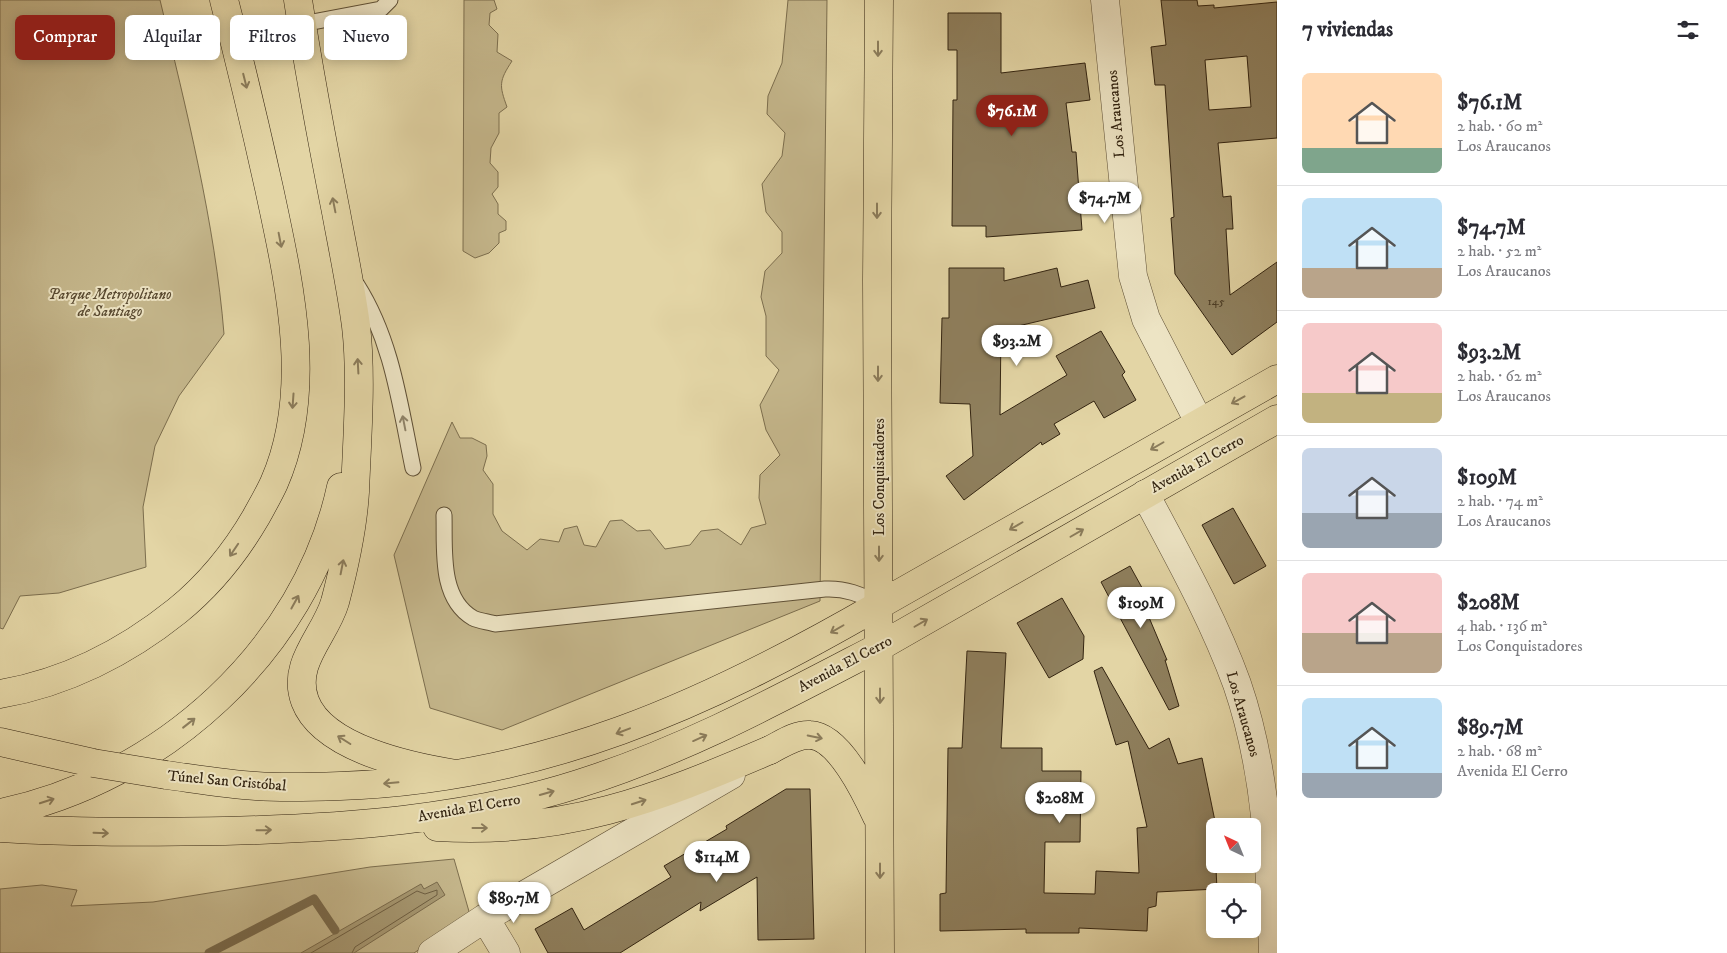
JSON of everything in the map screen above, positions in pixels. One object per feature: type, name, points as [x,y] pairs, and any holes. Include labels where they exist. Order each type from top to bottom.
[{"type":"main road","points":[[224,0],[230,25]]},
{"type":"main road","name":"Los Conquistadores","points":[[879,0],[878,647],[880,953]]},
{"type":"main road","points":[[300,13],[356,326],[359,371],[356,414],[355,494],[342,568],[330,614],[304,663],[302,692],[312,714],[334,734],[351,744],[390,760],[456,774],[560,750],[668,714],[755,674],[1277,379]]},
{"type":"main road","points":[[0,694],[59,679],[100,660],[155,629],[193,598],[224,566],[250,528],[274,482],[286,446],[292,412],[295,357],[293,322],[279,236],[238,60]]},
{"type":"main road","points":[[0,813],[29,807],[67,795],[128,765],[196,718],[252,666],[282,624],[316,560],[339,495],[356,414]]},
{"type":"main road","name":"Avenida El Cerro","points":[[379,823],[533,797],[628,767],[735,722],[878,647],[1277,419]]},
{"type":"main road","points":[[0,828],[114,833],[284,829],[379,823],[450,828],[492,828],[575,818],[661,795],[801,736],[809,735],[823,738],[831,744],[854,774],[880,822]]},
{"type":"main road","name":"Túnel San Cristóbal","points":[[0,742],[92,764],[166,776],[258,786],[370,785],[456,774]]},
{"type":"street","name":"Los Araucanos","points":[[1105,0],[1132,276],[1146,319],[1199,422]]},
{"type":"street","name":"Los Araucanos","points":[[1145,494],[1219,639],[1248,722],[1257,759],[1268,834],[1274,953]]},
{"type":"street","points":[[432,953],[485,918],[671,811],[770,750]]},
{"type":"street","points":[[485,918],[506,953]]},
{"type":"lane","points":[[300,13],[381,9],[390,0]]},
{"type":"lane","points":[[346,268],[372,313],[390,357],[413,468]]},
{"type":"lane","points":[[444,515],[445,565],[453,598],[473,618],[495,624],[825,589],[846,590],[865,596],[879,605]]},
{"type":"green space","name":"Parque Metropolitano de Santiago","points":[[0,0],[160,0],[164,15],[125,15],[125,60],[174,60],[207,208],[220,292],[224,334],[179,396],[155,446],[143,507],[146,567],[59,593],[20,596],[3,629],[0,628]]},
{"type":"green space","points":[[464,0],[494,0],[497,9],[490,13],[489,25],[498,34],[497,52],[512,61],[502,83],[507,107],[499,113],[499,133],[491,148],[490,163],[498,172],[498,187],[492,194],[498,204],[498,214],[506,221],[506,230],[499,233],[499,243],[489,253],[475,258],[463,251]]},
{"type":"green space","points":[[788,0],[827,0],[820,601],[502,730],[430,708],[394,555],[452,422],[460,438],[472,438],[486,445],[487,456],[483,470],[493,484],[493,514],[502,531],[527,550],[540,539],[559,542],[564,529],[577,526],[584,545],[596,547],[610,521],[622,520],[637,531],[650,530],[665,549],[690,545],[701,531],[718,529],[741,545],[751,528],[766,524],[759,498],[760,475],[780,455],[766,430],[760,405],[779,370],[766,356],[766,316],[761,297],[765,271],[782,253],[782,232],[766,212],[762,184],[782,156],[785,133],[767,114],[768,96],[782,63]]},
{"type":"green space","points":[[454,859],[470,915],[414,953],[0,953],[0,889],[42,885],[77,890],[71,906],[153,902],[370,867]]},
{"type":"water","points":[[437,882],[445,895],[354,953],[301,953],[421,884],[424,889]]},
{"type":"building","points":[[1161,0],[1197,0],[1198,6],[1214,5],[1214,8],[1277,2],[1277,138],[1218,143],[1223,197],[1231,196],[1233,229],[1226,229],[1230,295],[1277,262],[1277,322],[1232,355],[1175,274],[1171,218],[1174,217],[1165,85],[1155,85],[1151,47],[1166,45]],"holes":[[[1247,56],[1251,107],[1209,110],[1205,60]]]},
{"type":"building","points":[[948,13],[1001,13],[1001,73],[1085,63],[1090,100],[1066,103],[1072,152],[1076,152],[1082,230],[986,237],[986,226],[952,226],[953,100],[957,100],[957,50],[948,50]]},
{"type":"building","points":[[949,268],[1004,268],[1004,281],[1057,268],[1061,287],[1088,280],[1095,308],[1001,330],[1000,415],[1067,375],[1056,356],[1101,331],[1125,372],[1122,375],[1136,400],[1104,418],[1094,401],[1054,424],[1060,434],[1042,445],[1041,442],[964,500],[946,476],[973,456],[970,404],[940,403],[942,318],[949,318]]},
{"type":"building","points":[[1233,508],[1266,566],[1234,584],[1202,525]]},
{"type":"building","points":[[1130,566],[1151,604],[1145,608],[1167,660],[1165,660],[1179,706],[1169,710],[1101,582]]},
{"type":"building","points":[[1062,598],[1084,636],[1083,659],[1049,678],[1017,623]]},
{"type":"building","points":[[967,651],[1006,653],[1001,748],[1042,748],[1042,771],[1081,771],[1080,842],[1045,842],[1044,893],[1095,894],[1096,871],[1139,873],[1137,828],[1147,827],[1128,741],[1116,745],[1094,671],[1102,667],[1149,749],[1169,738],[1178,764],[1202,758],[1214,818],[1206,818],[1206,873],[1216,873],[1217,883],[1206,883],[1206,890],[1157,892],[1156,906],[1148,908],[1147,931],[1079,928],[1079,933],[1026,933],[1026,929],[940,931],[940,894],[946,893],[948,748],[962,748]]},
{"type":"building","points":[[786,789],[810,789],[814,939],[758,940],[757,877],[700,911],[701,902],[620,953],[548,953],[535,929],[572,908],[584,930],[671,877],[664,866],[727,829],[726,826]]},
{"type":"waterway","points":[[209,953],[314,899],[335,930]]}]
